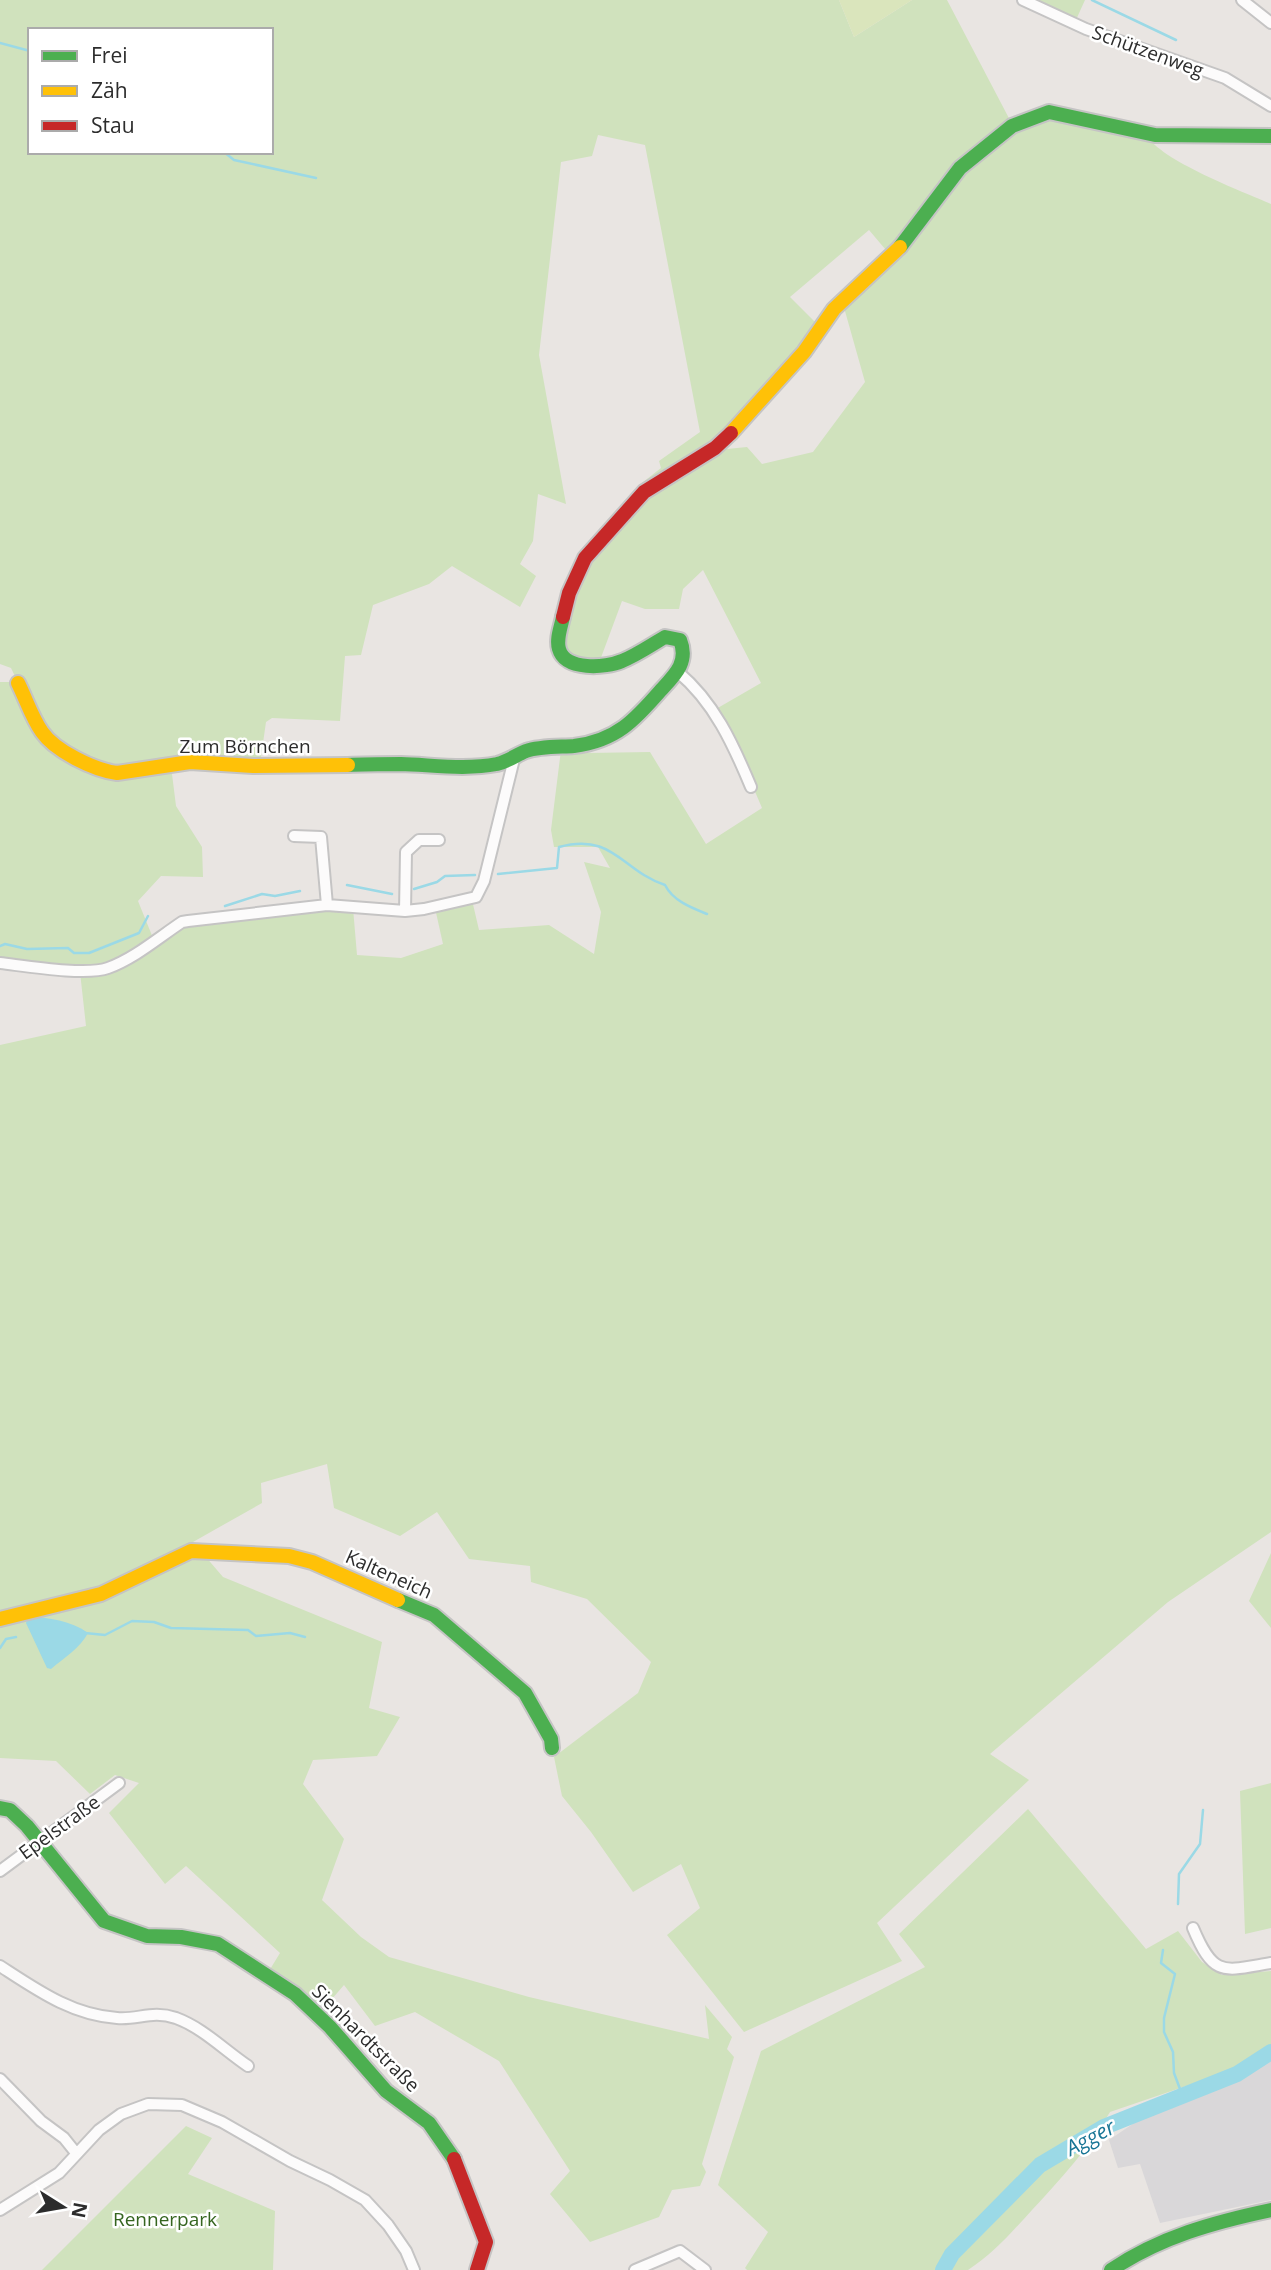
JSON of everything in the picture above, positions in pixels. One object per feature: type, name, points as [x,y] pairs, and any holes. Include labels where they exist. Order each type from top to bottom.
[{"type":"street","name":"Schützenweg","points":[[1023,0],[1086,29],[1225,78],[1271,106]]},
{"type":"street","points":[[1242,0],[1271,23]]},
{"type":"street","points":[[751,786],[738,754],[714,710],[678,672],[684,657],[680,640],[672,636],[665,637],[620,662],[588,666],[574,664],[564,658],[559,650],[558,640],[569,593],[585,558],[643,492],[715,448],[729,435],[804,352],[834,309],[900,250],[960,168],[1012,126],[1049,112],[1155,135],[1271,136]]},
{"type":"street","name":"Zum Börnchen","points":[[18,683],[42,733],[66,754],[117,773],[190,762],[253,766],[400,764],[464,767],[514,759],[527,751],[582,745],[619,732],[636,718],[678,672]]},
{"type":"street","points":[[0,963],[82,970],[105,969],[130,957],[182,922],[327,905],[405,911],[476,897],[484,881],[514,759]]},
{"type":"street","points":[[294,836],[321,837],[327,905]]},
{"type":"street","points":[[405,911],[406,852],[419,840],[439,840]]},
{"type":"street","name":"Kalteneich","points":[[0,1619],[102,1594],[191,1551],[289,1556],[434,1615],[525,1693],[551,1739],[552,1748]]},
{"type":"street","name":"Epelstraße","points":[[0,1871],[119,1783]]},
{"type":"street","name":"Sienhardtstraße","points":[[0,1808],[10,1810],[27,1826],[104,1921],[147,1936],[181,1937],[218,1944],[295,1994],[330,2027],[386,2091],[429,2123],[455,2160],[486,2242],[477,2270]]},
{"type":"street","points":[[1193,1928],[1200,1944],[1216,1966],[1232,1969],[1271,1963]]},
{"type":"street","points":[[0,1966],[61,2004],[92,2015],[120,2019],[148,2014],[173,2017],[191,2024],[248,2066]]},
{"type":"street","points":[[0,2079],[41,2121],[64,2138],[76,2153]]},
{"type":"street","points":[[0,2209],[59,2173],[99,2130],[121,2114],[148,2105],[183,2105],[222,2122],[365,2200],[406,2251],[414,2270]]},
{"type":"street","points":[[1111,2270],[1153,2244],[1182,2232],[1271,2210]]},
{"type":"street","points":[[635,2270],[680,2251],[705,2270]]},
{"type":"shaded area","points":[[1271,2057],[1271,2200],[1160,2223],[1140,2164],[1118,2168],[1109,2140],[1149,2113],[1248,2063]]},
{"type":"green space","points":[[0,0],[839,0],[854,37],[912,0],[947,0],[1012,124],[960,166],[891,256],[869,230],[790,297],[819,326],[729,432],[641,490],[638,486],[661,468],[659,461],[700,432],[645,145],[598,135],[592,156],[561,162],[539,355],[566,504],[538,494],[533,541],[520,564],[536,576],[520,607],[452,566],[429,584],[373,605],[361,655],[345,656],[340,721],[272,718],[266,722],[260,764],[117,772],[65,747],[36,720],[11,668],[0,664]]},
{"type":"green space","points":[[839,0],[912,0],[854,37]]},
{"type":"green space","points":[[1029,0],[1085,0],[1075,22]]},
{"type":"green space","points":[[1048,114],[1147,135],[1155,145],[1184,165],[1271,204],[1271,1532],[1168,1602],[990,1754],[1029,1780],[877,1923],[902,1961],[744,2032],[667,1935],[700,1908],[681,1864],[633,1892],[562,1796],[554,1757],[638,1693],[651,1662],[587,1599],[531,1582],[530,1566],[469,1559],[437,1512],[400,1536],[334,1508],[327,1464],[261,1483],[262,1503],[193,1542],[223,1577],[382,1642],[369,1708],[400,1717],[377,1756],[313,1760],[303,1784],[344,1839],[322,1900],[361,1937],[389,1957],[529,1997],[709,2039],[705,2005],[732,2037],[727,2049],[734,2057],[702,2164],[706,2172],[700,2186],[672,2190],[659,2217],[590,2242],[550,2194],[570,2171],[499,2061],[415,2012],[375,2026],[344,1985],[325,2007],[269,1971],[280,1953],[186,1866],[165,1884],[109,1813],[139,1783],[115,1775],[90,1794],[56,1761],[0,1758],[0,1045],[86,1026],[80,972],[0,964],[0,682],[15,682],[34,721],[63,750],[117,775],[171,766],[176,806],[202,847],[203,877],[161,876],[138,901],[153,938],[182,923],[327,906],[353,908],[357,955],[401,958],[443,944],[435,908],[472,900],[479,930],[549,925],[594,954],[601,912],[584,862],[610,868],[598,847],[554,847],[551,830],[561,750],[587,753],[650,752],[706,844],[762,808],[716,709],[761,683],[703,570],[683,589],[679,609],[645,609],[622,601],[599,663],[575,661],[567,655],[563,643],[574,587],[587,560],[645,496],[710,454],[747,447],[762,464],[813,452],[865,382],[843,304],[961,170],[1013,128]]},
{"type":"green space","points":[[1271,1553],[1271,1628],[1249,1601]]},
{"type":"green space","points":[[1271,1783],[1271,1928],[1245,1934],[1240,1791]]},
{"type":"green space","points":[[1028,1809],[1146,1949],[1178,1931],[1202,1962],[1222,1975],[1271,1971],[1271,2057],[1110,2112],[1083,2151],[1053,2187],[1001,2243],[968,2270],[747,2270],[745,2268],[768,2232],[718,2185],[761,2051],[925,1967],[899,1934]]},
{"type":"green space","name":"Rennerpark","points":[[186,2126],[212,2138],[188,2174],[275,2211],[273,2270],[42,2270]]},
{"type":"water","points":[[28,1617],[60,1620],[88,1633],[72,1652],[51,1669],[47,1668],[26,1623]]},
{"type":"waterway","points":[[1092,0],[1176,40]]},
{"type":"waterway","points":[[0,43],[28,50]]},
{"type":"waterway","points":[[226,154],[234,160],[316,178]]},
{"type":"waterway","points":[[498,874],[557,868],[559,847],[592,845],[616,855],[650,879],[665,885],[668,891],[683,903],[707,914]]},
{"type":"waterway","points":[[414,889],[437,882],[445,876],[475,875]]},
{"type":"waterway","points":[[347,885],[392,894]]},
{"type":"waterway","points":[[225,906],[262,894],[275,896],[300,891]]},
{"type":"waterway","points":[[0,946],[5,944],[27,949],[68,948],[74,953],[89,953],[139,933],[148,916]]},
{"type":"waterway","points":[[85,1633],[105,1635],[132,1621],[154,1622],[171,1628],[248,1630],[256,1636],[290,1633],[305,1637]]},
{"type":"waterway","points":[[0,1648],[6,1639],[16,1637]]},
{"type":"waterway","points":[[1178,1904],[1179,1874],[1200,1844],[1203,1810]]},
{"type":"waterway","points":[[1163,1950],[1161,1963],[1175,1974],[1164,2018],[1164,2032],[1173,2052],[1174,2073],[1180,2089],[1174,2099]]},
{"type":"waterway","name":"Agger","points":[[943,2270],[952,2254],[1040,2165],[1104,2127],[1237,2074],[1271,2052]]},
{"type":"traffic: fast","points":[[900,247],[960,168],[1012,126],[1049,112],[1155,135],[1271,136]]},
{"type":"traffic: fast","points":[[348,765],[485,766],[501,763],[532,749],[574,746],[602,739],[633,720],[671,679],[682,662],[680,640],[665,637],[615,663],[587,666],[569,661],[563,656],[558,645],[563,617]]},
{"type":"traffic: fast","points":[[398,1600],[434,1615],[525,1693],[551,1739],[552,1748]]},
{"type":"traffic: fast","points":[[0,1808],[10,1810],[27,1826],[104,1921],[147,1936],[181,1937],[218,1944],[295,1994],[330,2027],[386,2091],[429,2123],[454,2159]]},
{"type":"traffic: fast","points":[[1111,2270],[1149,2248],[1188,2232],[1271,2210]]},
{"type":"traffic: slow","points":[[731,433],[804,352],[834,309],[900,247]]},
{"type":"traffic: slow","points":[[18,683],[35,721],[48,739],[87,764],[108,771],[117,773],[190,762],[253,766],[348,765]]},
{"type":"traffic: slow","points":[[0,1619],[101,1594],[191,1551],[289,1556],[312,1562],[398,1600]]},
{"type":"traffic: jam","points":[[563,617],[569,593],[585,558],[644,492],[715,448],[731,433]]},
{"type":"traffic: jam","points":[[454,2159],[486,2242],[477,2270]]}]
